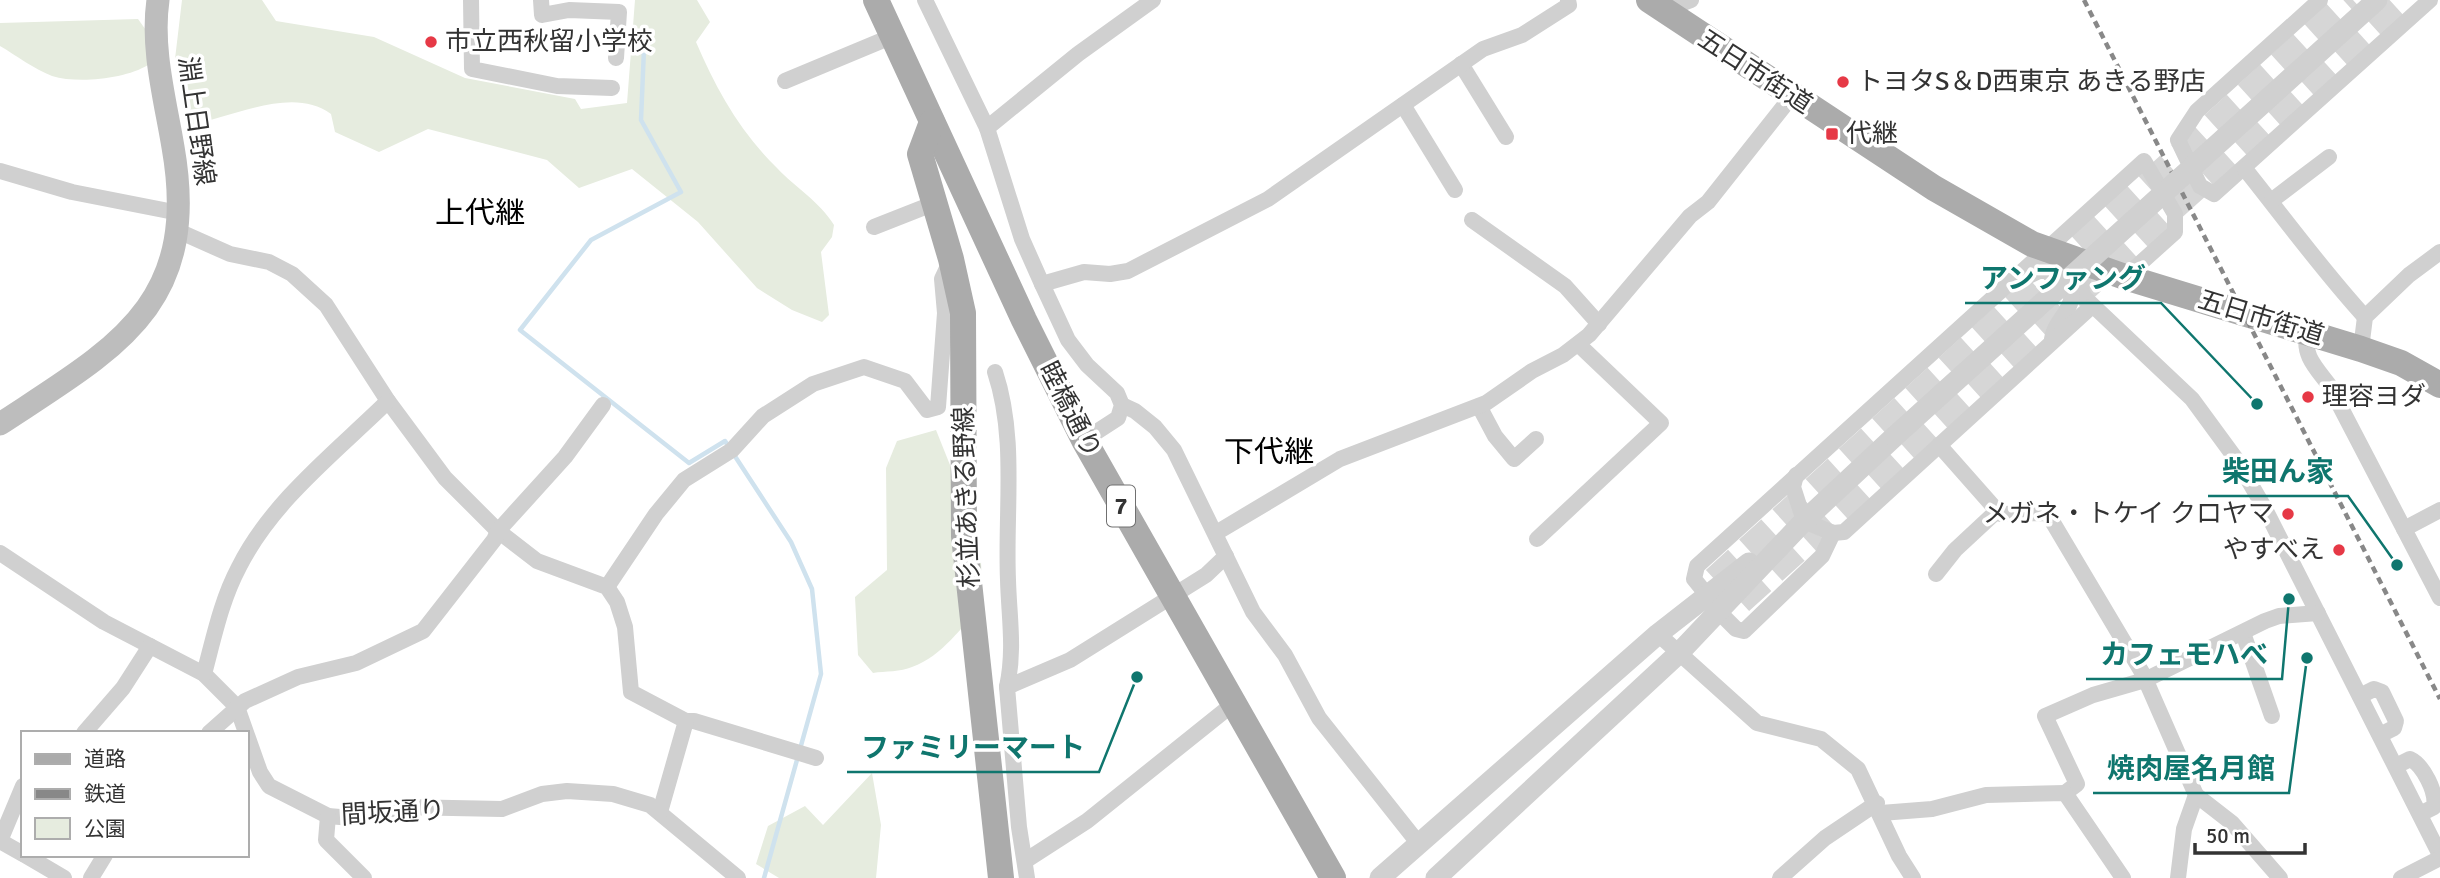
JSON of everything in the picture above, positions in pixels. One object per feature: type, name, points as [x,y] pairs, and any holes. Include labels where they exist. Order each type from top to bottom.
[{"type":"main road","name":"淵上日野線","points":[[0,424],[99,359],[143,316],[163,279],[177,222],[179,177],[156,41],[158,0]]},
{"type":"main road","name":"睦橋通り","points":[[876,0],[1024,320],[1084,440],[1333,878]]},
{"type":"main road","name":"五日市街道","points":[[1655,5],[1977,215],[2046,249],[2125,277],[2361,349],[2401,363],[2440,385]]},
{"type":"main road","name":"杉並あきる野線","points":[[932,122],[920,154],[951,259],[963,313],[964,536],[1001,878]]},
{"type":"street","points":[[471,0],[472,69],[557,86],[612,88]]},
{"type":"street","points":[[541,0],[542,15],[569,10],[619,12],[616,58]]},
{"type":"street","points":[[925,0],[987,128],[1021,239],[1068,340],[1087,365],[1116,393],[1122,405],[1135,411],[1155,427],[1174,450],[1246,600],[1285,655],[1319,718],[1419,844]]},
{"type":"street","points":[[936,0],[937,25]]},
{"type":"street","points":[[987,128],[1078,54],[1153,0]]},
{"type":"street","points":[[1042,284],[1084,272],[1110,274],[1128,271],[1268,199],[1483,48],[1522,36],[1569,5],[1568,0]]},
{"type":"street","points":[[1655,5],[1690,0]]},
{"type":"street","points":[[2320,0],[2197,111],[2178,140],[2200,186],[2214,194],[2245,169],[2430,0]]},
{"type":"street","points":[[1380,878],[1658,634],[1713,603],[2377,0]]},
{"type":"street","points":[[785,81],[893,36]]},
{"type":"street","points":[[1461,64],[1506,137]]},
{"type":"street","points":[[1216,533],[1340,459],[1479,406],[1578,344],[1599,324],[1690,216],[1708,202],[1792,96]]},
{"type":"street","points":[[1404,105],[1455,190]]},
{"type":"street","points":[[2271,201],[2329,157]]},
{"type":"street","points":[[1833,533],[1822,556],[1744,631],[1736,629],[1695,579],[1697,566],[2144,161],[2175,214],[2175,232],[2125,277]]},
{"type":"street","points":[[2245,169],[2294,228],[2316,263],[2365,317]]},
{"type":"street","points":[[0,171],[177,222],[230,254],[269,262],[292,274],[326,305],[388,401],[445,478],[498,531],[537,561],[607,587],[617,601],[625,627],[628,689],[686,721],[694,721],[806,755]]},
{"type":"street","points":[[874,228],[935,203]]},
{"type":"street","points":[[1472,220],[1565,286],[1599,324]]},
{"type":"street","points":[[2361,349],[2365,317],[2409,275],[2440,252]]},
{"type":"street","points":[[607,587],[656,514],[684,480],[732,450],[763,416],[813,384],[864,367],[905,381],[927,410],[938,407],[945,313],[942,279],[951,259]]},
{"type":"street","points":[[2087,263],[2081,290],[2092,306],[2192,399],[2227,447],[2264,507],[2440,856],[2401,878]]},
{"type":"street","points":[[2001,290],[2039,271],[2047,271],[2071,296],[2071,306],[2052,335],[2052,343]]},
{"type":"street","points":[[1796,475],[1793,487],[1804,521],[1833,533],[1844,532],[2092,306]]},
{"type":"street","points":[[2308,333],[2304,344],[2308,356],[2329,385],[2440,598]]},
{"type":"street","points":[[1537,539],[1661,423],[1578,344]]},
{"type":"street","points":[[995,372],[1008,421],[1007,579],[1013,656],[1007,687],[1010,744],[1027,878]]},
{"type":"street","points":[[204,674],[224,601],[250,546],[297,489],[388,401]]},
{"type":"street","points":[[211,731],[237,707],[299,677],[356,663],[423,631],[494,540],[498,531],[565,457],[603,405]]},
{"type":"street","points":[[1084,440],[1118,418],[1122,405]]},
{"type":"street","points":[[1479,406],[1495,436],[1514,458],[1536,439]]},
{"type":"street","points":[[1940,445],[1997,511],[2049,516],[2115,623],[2145,680],[2196,795],[2232,823],[2280,878]]},
{"type":"street","points":[[2404,529],[2440,510]]},
{"type":"street","points":[[1936,574],[1955,550],[1997,511]]},
{"type":"street","name":"間坂通り","points":[[0,553],[104,622],[204,674],[237,707],[245,731]]},
{"type":"street","points":[[1007,687],[1070,660],[1206,575],[1226,556]]},
{"type":"street","points":[[1436,878],[1678,654],[1713,603]]},
{"type":"street","points":[[1780,878],[1825,838],[1879,808],[1932,809],[1986,794],[2065,793],[2077,784],[2045,716],[2093,695],[2145,680],[2278,616],[2318,613]]},
{"type":"street","points":[[2243,633],[2272,716]]},
{"type":"street","points":[[1658,634],[1678,654],[1720,686],[1731,701],[1757,723],[1821,739],[1858,769],[1879,808],[1899,856],[1913,878]]},
{"type":"street","points":[[87,731],[123,688],[149,646]]},
{"type":"street","points":[[1025,861],[1087,821],[1233,704]]},
{"type":"street","points":[[660,812],[686,721]]},
{"type":"street","name":"間坂通り","points":[[248,738],[260,772],[269,786],[328,816],[352,818],[403,807],[502,809],[542,794],[567,791],[613,794],[642,801],[660,812],[738,878]]},
{"type":"street","points":[[21,791],[0,841],[21,853]]},
{"type":"street","points":[[2065,793],[2123,878]]},
{"type":"street","points":[[2178,878],[2184,829],[2196,795]]},
{"type":"street","points":[[328,816],[326,840],[365,878]]},
{"type":"street","points":[[27,857],[64,878]]},
{"type":"street","points":[[91,878],[104,857]]},
{"type":"green space","points":[[182,0],[262,0],[276,21],[374,37],[465,78],[575,99],[581,109],[627,103],[635,0],[697,0],[710,22],[696,42],[730,109],[764,154],[834,225],[832,237],[821,252],[829,315],[822,322],[792,310],[757,288],[698,222],[632,169],[579,188],[547,160],[428,129],[379,152],[335,132],[331,114],[298,102],[261,106],[188,125],[175,59]]},
{"type":"green space","points":[[138,19],[148,33],[148,65],[114,77],[75,80],[52,76],[0,46],[0,23]]},
{"type":"green space","points":[[936,430],[980,540],[983,606],[933,656],[903,670],[873,673],[858,655],[855,597],[887,570],[886,468],[897,441]]},
{"type":"green space","points":[[872,773],[881,825],[876,878],[779,878],[756,864],[768,826],[805,806],[823,825]]},
{"type":"waterway","points":[[644,49],[641,120],[681,192],[591,240],[520,330],[689,463],[725,441],[791,542],[812,589],[821,674],[764,878]]},
{"type":"tunnel","points":[[1716,581],[2353,0]]},
{"type":"tunnel","points":[[1739,600],[2399,0]]},
{"type":"railway","points":[[2084,0],[2440,699]]},
{"type":"place","name":"市立西秋留小学校","points":[[431,42]]},
{"type":"place","name":"トヨタS＆D西東京 あきる野店","points":[[1843,82]]},
{"type":"place","name":"代継","points":[[1832,134]]},
{"type":"place","name":"理容ヨダ","points":[[2308,397]]},
{"type":"place","name":"アンファング","points":[[2257,404]]},
{"type":"place","name":"メガネ・トケイ クロヤマ","points":[[2288,514]]},
{"type":"place","name":"やすべえ","points":[[2339,550]]},
{"type":"place","name":"柴田ん家","points":[[2397,565]]},
{"type":"place","name":"カフェモハべ","points":[[2289,599]]},
{"type":"place","name":"焼肉屋名月館","points":[[2307,658]]},
{"type":"place","name":"ファミリーマート","points":[[1137,677]]},
{"type":"district","name":"上代継","points":[[480,213]]},
{"type":"district","name":"下代継","points":[[1269,452]]}]
